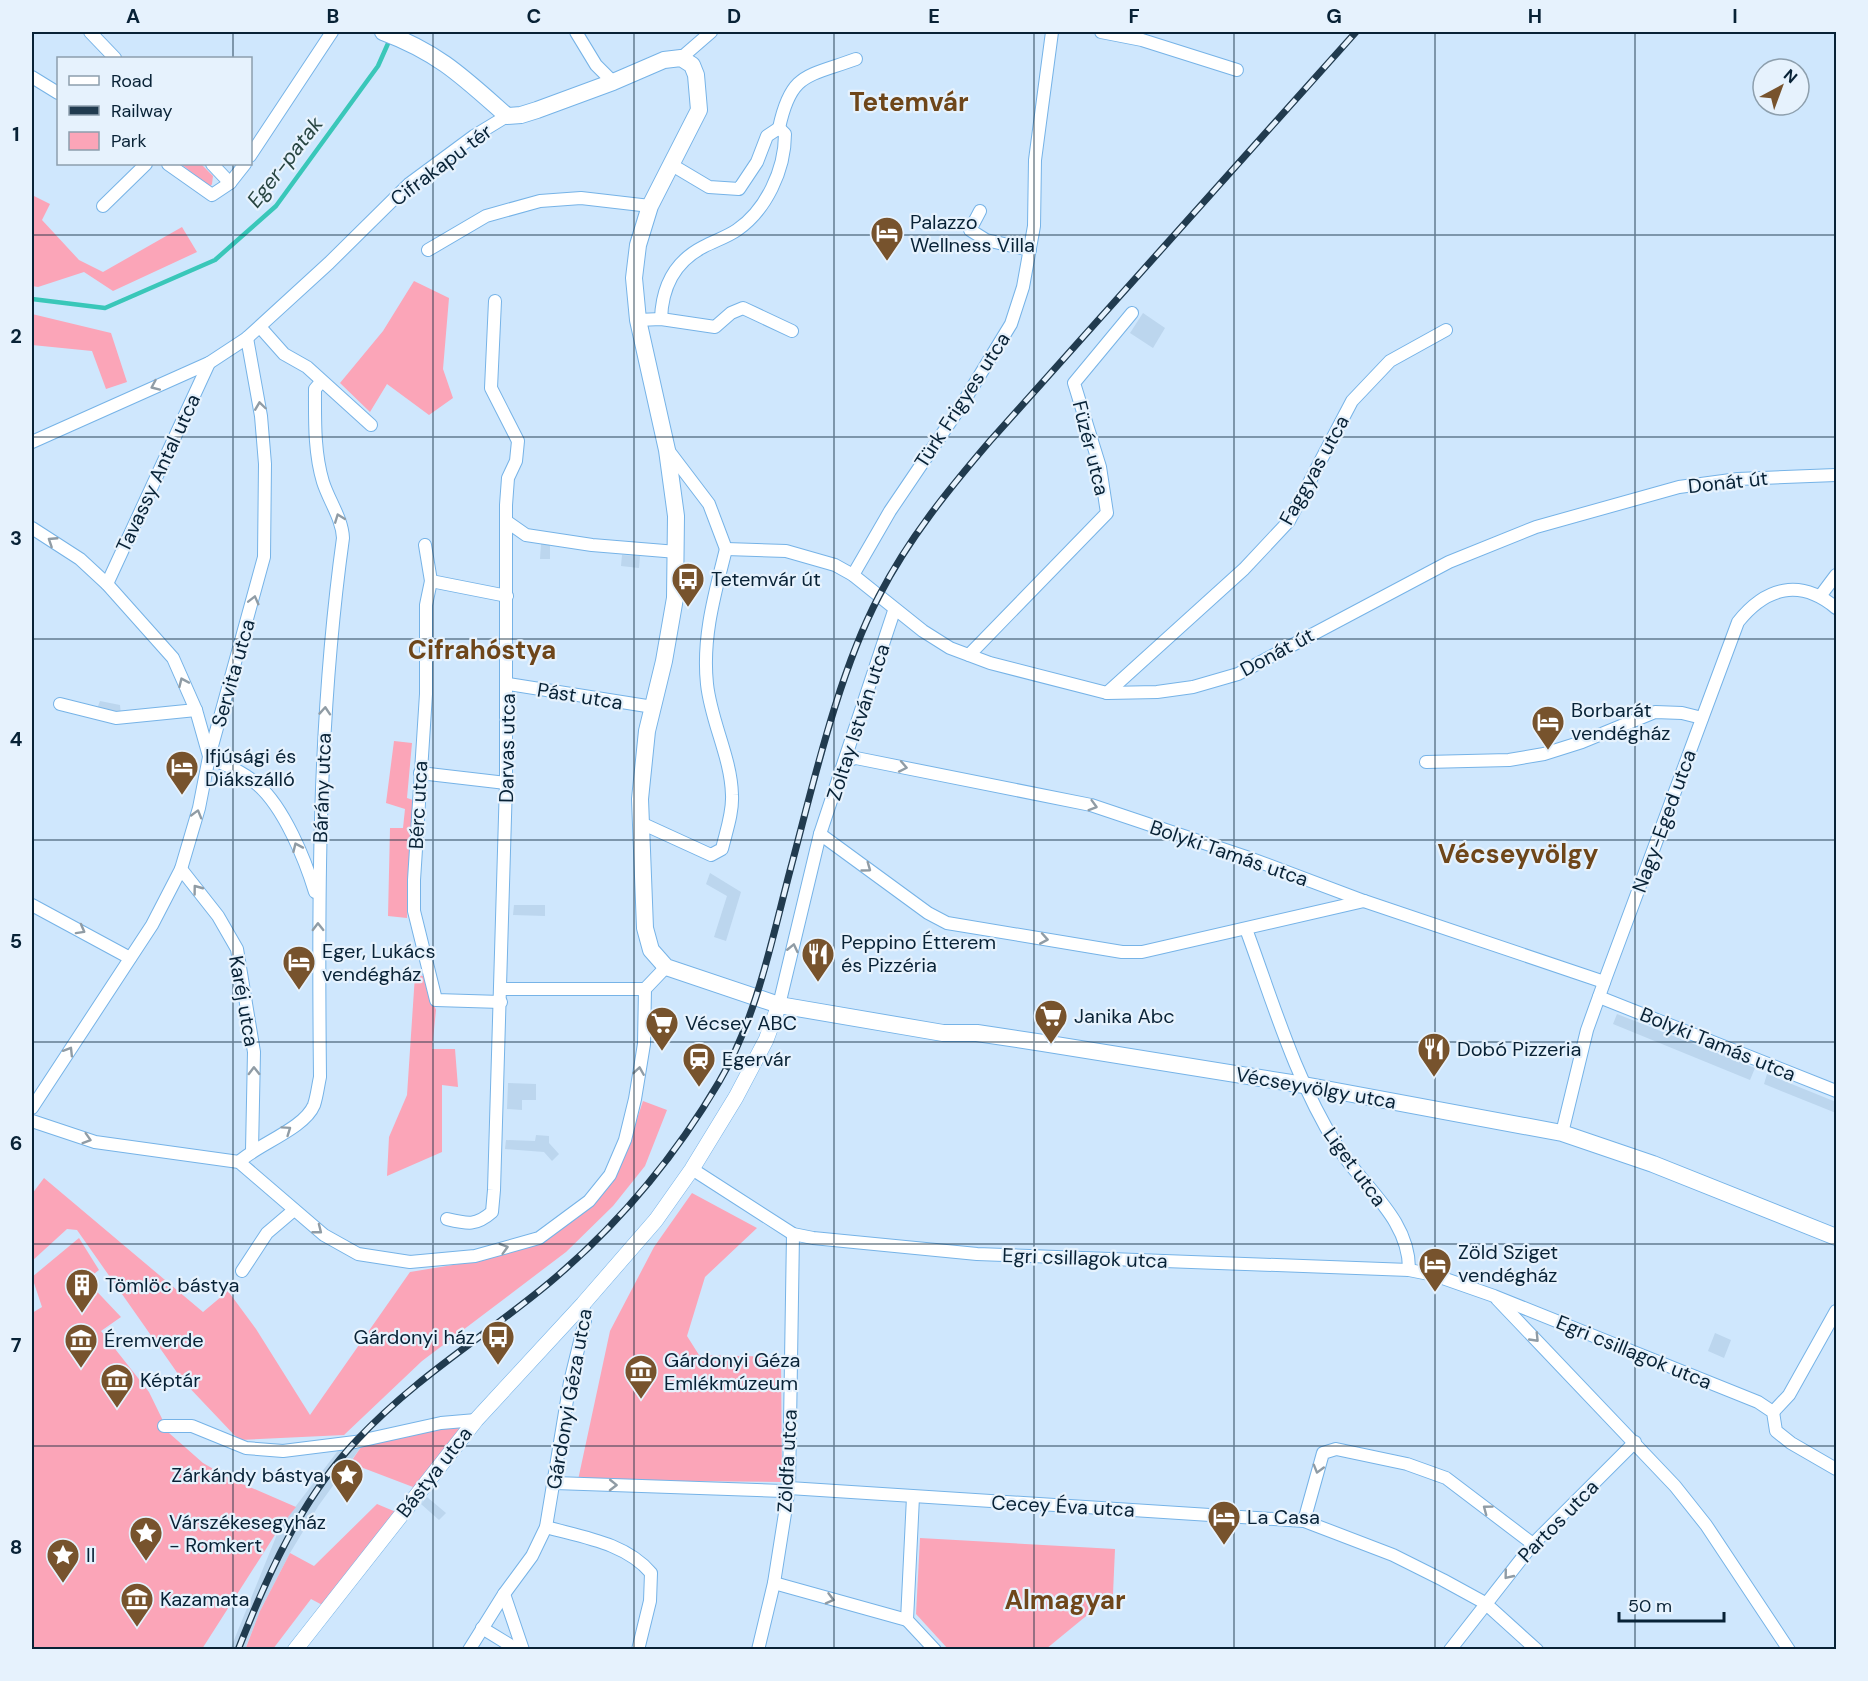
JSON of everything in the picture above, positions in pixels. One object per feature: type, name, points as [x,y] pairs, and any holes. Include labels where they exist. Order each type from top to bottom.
[{"type":"main road","name":"Cifrakapu tér","points":[[383,32],[414,43],[441,58],[507,116]]},
{"type":"main road","points":[[507,116],[521,115],[613,82],[664,60],[681,58],[692,65],[696,75],[699,110],[650,206],[638,245],[634,278],[638,320],[667,450],[677,552],[675,598],[664,661],[642,759],[641,823],[645,928],[651,950],[666,967]]},
{"type":"main road","name":"Vécseyvölgy utca","points":[[666,967],[779,1005],[943,1033],[977,1033],[1304,1085],[1562,1133],[1653,1164],[1836,1237]]},
{"type":"street","points":[[90,32],[114,57]]},
{"type":"street","points":[[252,153],[332,32]]},
{"type":"street","points":[[576,32],[597,65],[613,82]]},
{"type":"street","points":[[681,58],[711,32]]},
{"type":"street","name":"Türk Frigyes utca","points":[[853,575],[890,511],[967,397],[1011,324],[1023,287],[1034,226],[1035,160],[1052,32]]},
{"type":"street","points":[[1101,32],[1146,36],[1237,70]]},
{"type":"street","points":[[672,165],[710,187],[739,189],[757,162],[767,136],[778,128],[785,102],[799,80],[856,58]]},
{"type":"street","points":[[32,77],[57,92]]},
{"type":"street","name":"Cifrakapu tér","points":[[32,442],[209,363],[247,338],[409,184],[474,136],[507,116]]},
{"type":"street","points":[[661,319],[662,296],[675,270],[700,248],[736,231],[761,208],[785,151],[785,134],[778,128]]},
{"type":"street","points":[[103,207],[145,165]]},
{"type":"street","points":[[169,165],[212,195],[230,183],[244,165]]},
{"type":"street","points":[[213,165],[230,183]]},
{"type":"street","points":[[428,250],[486,216],[540,201],[581,198],[650,206]]},
{"type":"street","points":[[980,211],[970,230],[986,240],[1030,249]]},
{"type":"street","name":"Darvas utca","points":[[447,1219],[464,1223],[481,1222],[492,1212],[495,1168],[507,783],[506,521],[508,478],[516,460],[518,441],[491,388],[495,301]]},
{"type":"street","points":[[638,320],[661,319],[715,327],[730,313],[743,308],[792,331]]},
{"type":"street","name":"Füzér utca","points":[[969,655],[1107,513],[1100,467],[1074,383],[1132,313]]},
{"type":"street","points":[[264,324],[284,354],[307,367],[370,425]]},
{"type":"street","name":"Faggyas utca","points":[[1107,693],[1244,569],[1289,521],[1352,400],[1390,361],[1446,330]]},
{"type":"street","name":"Servita utca","points":[[34,1101],[152,925],[181,869],[200,808],[209,757],[264,557],[264,454],[254,366],[247,338]]},
{"type":"street","name":"Tavassy Antal utca","points":[[107,584],[209,363]]},
{"type":"street","name":"Bárány utca","points":[[239,1162],[252,1150],[286,1132],[308,1115],[314,1105],[320,1077],[318,902],[327,689],[343,538],[343,529],[324,483],[318,460],[315,389],[321,382]]},
{"type":"street","points":[[641,823],[711,855],[722,849],[732,797],[728,764],[711,710],[707,682],[707,632],[726,549],[709,504],[667,450]]},
{"type":"street","name":"Donát út","points":[[726,549],[786,551],[824,561],[853,575],[894,611],[950,648],[1023,673],[1107,693],[1157,692],[1193,687],[1238,674],[1449,562],[1536,527],[1679,487],[1738,479],[1836,475]]},
{"type":"street","points":[[506,521],[526,535],[592,545],[677,552]]},
{"type":"street","points":[[32,528],[80,560],[107,584],[173,658],[196,710],[209,757],[245,776],[269,797],[292,836],[318,902]]},
{"type":"street","name":"Bérc utca","points":[[425,545],[431,581],[426,605],[426,694],[414,911],[436,1000],[501,1002]]},
{"type":"street","points":[[1836,575],[1821,595],[1836,608]]},
{"type":"street","points":[[431,581],[507,596]]},
{"type":"street","name":"Nagy-Eged utca","points":[[1562,1133],[1581,1052],[1604,982],[1738,622],[1749,608],[1763,598],[1790,590],[1803,589],[1821,595]]},
{"type":"street","name":"Zoltay István utca","points":[[820,834],[894,611]]},
{"type":"street","name":"Pást utca","points":[[508,684],[653,707]]},
{"type":"street","points":[[60,704],[116,718],[196,710]]},
{"type":"street","points":[[1426,762],[1509,760],[1544,754],[1582,742],[1655,712],[1682,713],[1702,718]]},
{"type":"street","name":"Bolyki Tamás utca","points":[[845,761],[856,758],[1091,805],[1604,982]]},
{"type":"street","points":[[420,773],[507,783]]},
{"type":"street","points":[[779,1005],[820,834],[928,913],[947,923],[1122,952],[1142,952],[1364,901]]},
{"type":"street","name":"Karéj utca","points":[[181,869],[218,916],[237,949],[254,1052],[252,1150]]},
{"type":"street","points":[[32,905],[130,958]]},
{"type":"street","name":"Liget utca","points":[[1246,929],[1304,1085],[1338,1148],[1401,1229],[1409,1255],[1409,1270]]},
{"type":"street","points":[[32,1121],[95,1142],[239,1162],[324,1235],[358,1254],[410,1262],[475,1256],[539,1238],[589,1201],[610,1175],[625,1140],[635,1099],[644,1044],[645,989],[666,967]]},
{"type":"street","points":[[502,989],[645,989]]},
{"type":"street","name":"Bolyki Tamás utca","points":[[1599,997],[1836,1091]]},
{"type":"street","name":"Gárdonyi Géza utca","points":[[469,1650],[504,1594],[532,1556],[546,1527],[570,1382],[585,1321],[583,1304],[656,1220],[692,1169],[736,1097],[766,1040],[779,1005]]},
{"type":"street","name":"Egri csillagok utca","points":[[692,1169],[794,1234],[894,1248],[977,1254],[1409,1270],[1434,1275],[1494,1296],[1758,1402],[1773,1412]]},
{"type":"street","points":[[242,1271],[267,1233],[294,1210]]},
{"type":"street","name":"Zöldfa utca","points":[[758,1650],[774,1583],[789,1488],[794,1234]]},
{"type":"street","name":"Egri csillagok utca","points":[[1494,1296],[1675,1486],[1706,1524],[1789,1650]]},
{"type":"street","name":"Bástya utca","points":[[295,1650],[476,1420],[583,1304]]},
{"type":"street","points":[[1836,1311],[1789,1395],[1773,1412],[1776,1431],[1791,1443],[1836,1469]]},
{"type":"street","points":[[164,1426],[192,1426],[246,1448],[283,1451],[355,1442],[441,1423],[476,1420]]},
{"type":"street","name":"Partos utca","points":[[1450,1650],[1533,1544],[1635,1442]]},
{"type":"street","points":[[1304,1521],[1323,1453],[1336,1449],[1407,1464],[1446,1478],[1533,1544]]},
{"type":"street","name":"Cecey Éva utca","points":[[555,1483],[783,1491],[789,1488],[1304,1521],[1393,1555],[1485,1603],[1537,1650]]},
{"type":"street","points":[[907,1620],[913,1497]]},
{"type":"street","points":[[546,1527],[622,1549],[643,1563],[651,1572],[650,1601],[638,1650]]},
{"type":"street","points":[[774,1583],[907,1620],[935,1650]]},
{"type":"street","points":[[504,1594],[523,1650]]},
{"type":"street","points":[[482,1628],[518,1650]]},
{"type":"shaded area","points":[[1143,313],[1165,328],[1153,348],[1130,333]]},
{"type":"shaded area","points":[[541,544],[550,544],[550,559],[540,559]]},
{"type":"shaded area","points":[[622,555],[640,556],[639,568],[621,566]]},
{"type":"shaded area","points":[[100,701],[120,705],[121,715],[97,709]]},
{"type":"shaded area","points":[[710,873],[741,892],[726,941],[714,937],[727,896],[706,884]]},
{"type":"shaded area","points":[[514,905],[545,905],[545,916],[513,915]]},
{"type":"shaded area","points":[[1617,1014],[1755,1068],[1750,1080],[1613,1024]]},
{"type":"shaded area","points":[[1767,1074],[1836,1102],[1836,1113],[1764,1084]]},
{"type":"shaded area","points":[[508,1083],[536,1084],[536,1100],[522,1100],[522,1110],[507,1109]]},
{"type":"shaded area","points":[[536,1135],[549,1136],[549,1143],[559,1154],[552,1161],[544,1152],[505,1149],[506,1140],[535,1141]]},
{"type":"shaded area","points":[[1715,1333],[1731,1340],[1724,1358],[1708,1351]]},
{"type":"shaded area","points":[[366,1440],[319,1505],[290,1553],[261,1609],[245,1649],[230,1650],[280,1527],[343,1444]]},
{"type":"shaded area","points":[[427,1497],[446,1513],[439,1520],[421,1504]]},
{"type":"green space","points":[[182,165],[202,165],[213,176],[210,187]]},
{"type":"green space","points":[[32,195],[50,204],[42,220],[79,260],[103,272],[182,227],[197,252],[113,291],[84,272],[38,287],[32,286]]},
{"type":"green space","points":[[414,281],[449,298],[443,369],[453,398],[429,415],[387,384],[370,412],[340,383],[383,331]]},
{"type":"green space","points":[[32,314],[111,333],[127,382],[106,389],[92,351],[32,345]]},
{"type":"green space","points":[[394,741],[412,743],[407,798],[413,800],[407,918],[388,916],[390,828],[403,828],[405,809],[386,803]]},
{"type":"green space","points":[[415,975],[423,976],[436,1010],[432,1049],[455,1049],[458,1087],[442,1085],[442,1152],[387,1176],[389,1137],[407,1095]]},
{"type":"green space","points":[[643,1101],[667,1110],[645,1166],[613,1206],[566,1252],[422,1361],[344,1435],[239,1440],[183,1381],[77,1230],[67,1229],[32,1261],[32,1194],[44,1178],[203,1312],[228,1291],[256,1329],[310,1415],[410,1272],[477,1261],[543,1242],[592,1204],[630,1140]]},
{"type":"green space","points":[[692,1193],[757,1228],[705,1277],[687,1336],[699,1355],[781,1357],[782,1482],[578,1480],[610,1331],[654,1247]]},
{"type":"green space","points":[[79,1238],[99,1270],[86,1280],[121,1317],[101,1331],[149,1392],[169,1433],[203,1463],[229,1478],[296,1507],[280,1527],[202,1649],[32,1649],[32,1313],[42,1307],[32,1277]]},
{"type":"green space","points":[[476,1420],[328,1608],[311,1599],[273,1649],[245,1650],[260,1611],[290,1553],[314,1566],[377,1504],[396,1512],[413,1487],[350,1463],[366,1440]]},
{"type":"green space","points":[[920,1538],[1115,1549],[1113,1594],[1046,1649],[948,1649],[916,1614]]},
{"type":"waterway","name":"Eger-patak","points":[[32,299],[105,308],[215,260],[276,206],[378,66],[390,39]]},
{"type":"railway","points":[[238,1650],[287,1539],[319,1487],[337,1463],[357,1440],[403,1396],[525,1303],[598,1239],[664,1164],[702,1110],[732,1057],[753,1005],[828,728],[851,659],[879,596],[916,534],[990,441],[1356,32]]},
{"type":"place","name":"Palazzo Wellness Villa","points":[[887,262]]},
{"type":"place","name":"Tetemvár út","points":[[688,608]]},
{"type":"place","name":"Borbarát vendégház","points":[[1548,751]]},
{"type":"place","name":"Ifjúsági és Diákszálló","points":[[182,796]]},
{"type":"place","name":"Peppino Étterem és Pizzéria","points":[[818,983]]},
{"type":"place","name":"Eger, Lukács vendégház","points":[[299,991]]},
{"type":"place","name":"Janika Abc","points":[[1051,1045]]},
{"type":"place","name":"Vécsey ABC","points":[[662,1052]]},
{"type":"place","name":"Dobó Pizzeria","points":[[1434,1078]]},
{"type":"place","name":"Egervár","points":[[699,1088]]},
{"type":"place","name":"Zöld Sziget vendégház","points":[[1435,1293]]},
{"type":"place","name":"Tömlöc bástya","points":[[82,1314]]},
{"type":"place","name":"Gárdonyi ház","points":[[498,1366]]},
{"type":"place","name":"Éremverde","points":[[81,1369]]},
{"type":"place","name":"Gárdonyi Géza Emlékmúzeum","points":[[641,1400]]},
{"type":"place","name":"Képtár","points":[[117,1409]]},
{"type":"place","name":"Zárkándy bástya","points":[[347,1504]]},
{"type":"place","name":"La Casa","points":[[1224,1546]]},
{"type":"place","name":"Várszékesegyház - Romkert","points":[[146,1562]]},
{"type":"place","name":"II","points":[[63,1584]]},
{"type":"place","name":"Kazamata","points":[[137,1628]]},
{"type":"district","name":"Tetemvár","points":[[909,102]]},
{"type":"district","name":"Cifrahóstya","points":[[482,650]]},
{"type":"district","name":"Vécseyvölgy","points":[[1518,854]]},
{"type":"district","name":"Almagyar","points":[[1065,1600]]}]
